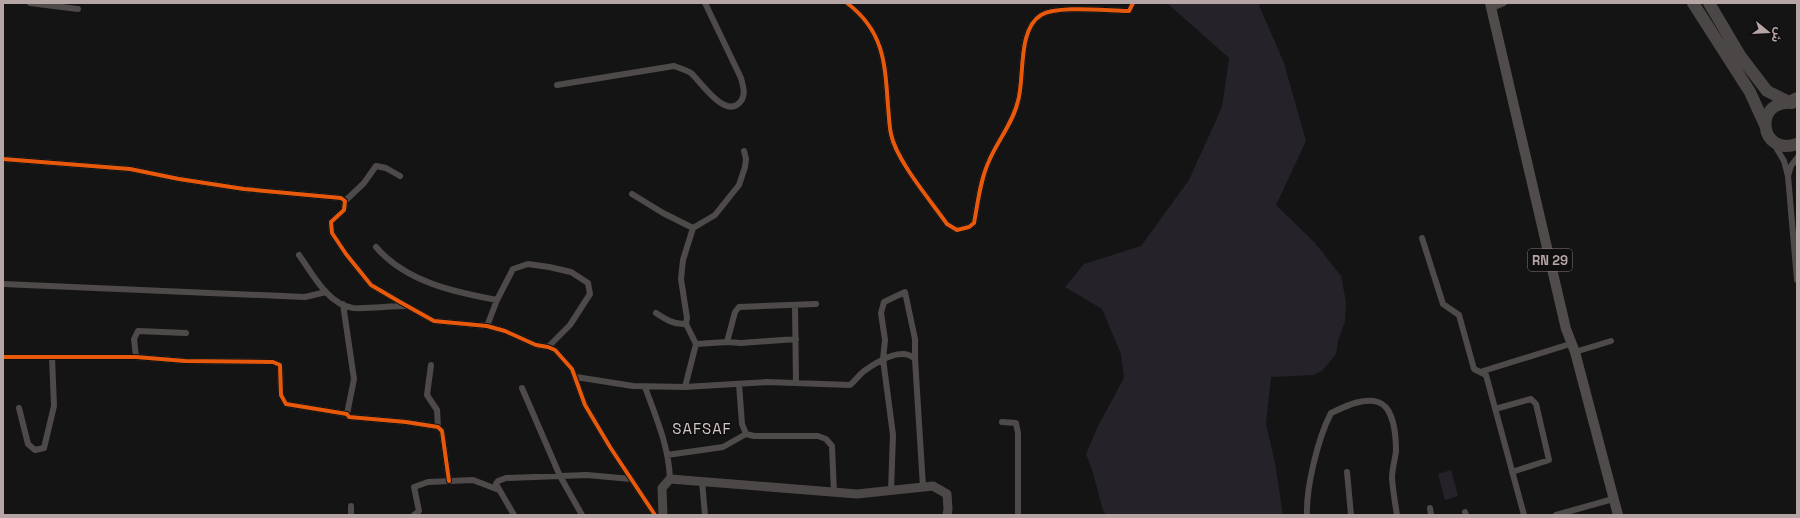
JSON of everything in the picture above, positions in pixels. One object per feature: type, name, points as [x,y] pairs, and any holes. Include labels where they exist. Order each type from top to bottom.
[{"type":"highway","points":[[1693,3],[1750,92],[1765,126],[1766,133],[1774,142],[1797,157]]},
{"type":"highway","points":[[1709,3],[1741,56],[1767,91],[1790,101]]},
{"type":"highway","points":[[1765,126],[1768,113],[1790,101]]},
{"type":"highway","points":[[1774,142],[1784,147],[1797,144]]},
{"type":"main road","name":"RN 29","points":[[1491,6],[1572,348],[1618,515]]},
{"type":"street","points":[[30,3],[78,9]]},
{"type":"street","points":[[557,85],[674,66],[690,72],[718,102],[729,107],[739,104],[743,98],[744,89],[741,78],[704,3]]},
{"type":"street","points":[[847,3],[860,13],[873,29],[882,53],[891,134],[899,154],[948,224],[957,230],[969,227],[974,223],[988,162],[1011,121],[1018,100],[1025,44],[1028,30],[1034,22],[1042,15],[1058,10],[1128,11],[1133,3]]},
{"type":"street","points":[[1491,6],[1504,3]]},
{"type":"street","points":[[1774,142],[1781,155],[1788,176],[1797,280]]},
{"type":"street","points":[[685,387],[696,344],[686,324],[687,318],[681,279],[683,260],[693,228],[716,215],[739,186],[745,167],[746,159],[744,151]]},
{"type":"street","points":[[1788,176],[1791,166],[1797,157]]},
{"type":"street","points":[[3,159],[130,169],[244,189],[341,198],[345,201]]},
{"type":"street","points":[[400,176],[386,168],[376,166],[364,183],[345,201],[344,210],[331,222],[332,233],[346,254],[371,285],[434,321],[487,326],[505,331],[536,345],[555,350],[572,369],[585,405],[631,480],[655,515]]},
{"type":"street","points":[[632,194],[693,228]]},
{"type":"street","points":[[1422,238],[1443,304],[1458,315],[1474,369],[1486,375],[1524,515]]},
{"type":"street","points":[[376,248],[388,261],[430,283],[460,293],[497,300]]},
{"type":"street","points":[[299,255],[326,292],[343,304],[352,308],[408,306]]},
{"type":"street","points":[[487,326],[497,300],[513,268],[528,264],[571,272],[588,283],[590,294],[570,325],[548,347]]},
{"type":"street","points":[[3,284],[305,297],[326,292]]},
{"type":"street","points":[[891,491],[893,435],[883,360],[885,340],[881,313],[884,302],[905,292],[915,339],[923,487]]},
{"type":"street","points":[[343,304],[354,378],[347,414]]},
{"type":"street","points":[[727,342],[735,312],[739,307],[816,304]]},
{"type":"street","points":[[796,305],[796,383]]},
{"type":"street","points":[[656,313],[669,321],[680,325],[686,324]]},
{"type":"street","points":[[136,357],[134,339],[138,331],[186,333]]},
{"type":"street","points":[[696,344],[727,342],[741,343],[796,339]]},
{"type":"street","points":[[1480,372],[1572,348],[1611,341]]},
{"type":"street","points":[[576,378],[645,387],[685,387],[767,382],[850,385],[864,371],[888,356],[900,354],[911,355],[916,359]]},
{"type":"street","points":[[3,357],[136,357],[184,362],[273,362],[280,365],[281,396],[286,404],[347,414],[349,417],[406,422],[438,427],[442,431],[449,481]]},
{"type":"street","points":[[19,408],[28,444],[35,450],[44,448],[54,406],[52,357]]},
{"type":"street","points":[[431,365],[427,395],[437,410],[438,427]]},
{"type":"street","points":[[739,384],[742,424],[746,434]]},
{"type":"street","points":[[645,387],[664,441],[667,455],[670,479],[662,488],[663,515]]},
{"type":"street","points":[[522,388],[560,476],[582,515]]},
{"type":"street","points":[[1495,409],[1532,399],[1536,404],[1549,460],[1512,472]]},
{"type":"street","points":[[1307,515],[1307,501],[1313,471],[1325,424],[1331,413],[1361,402],[1370,401],[1378,402],[1387,407],[1392,417],[1396,450],[1392,477],[1397,515]]},
{"type":"street","points":[[1002,422],[1016,423],[1018,433],[1018,515]]},
{"type":"street","points":[[667,455],[723,447],[746,434],[754,436],[818,436],[826,439],[832,446],[834,493]]},
{"type":"street","points":[[1347,472],[1351,515]]},
{"type":"street","points":[[514,515],[496,484],[498,481],[506,478],[587,475],[631,480]]},
{"type":"street","points":[[670,479],[857,494],[933,486],[947,494],[947,515]]},
{"type":"street","points":[[414,515],[418,511],[414,487],[428,482],[474,480],[499,490]]},
{"type":"street","points":[[702,481],[705,515]]},
{"type":"street","points":[[1556,515],[1614,499]]},
{"type":"street","points":[[351,506],[351,515]]},
{"type":"street","points":[[1430,508],[1431,515]]},
{"type":"shaded area","points":[[1167,3],[1258,3],[1284,63],[1306,141],[1276,205],[1315,243],[1341,276],[1346,302],[1345,321],[1338,341],[1336,354],[1322,371],[1313,375],[1271,377],[1266,424],[1275,463],[1283,515],[1106,515],[1103,510],[1086,454],[1098,426],[1124,378],[1121,354],[1102,309],[1065,287],[1084,264],[1141,246],[1189,180],[1222,107],[1229,58]]},
{"type":"shaded area","points":[[1451,470],[1458,496],[1445,500],[1438,474]]},
{"type":"cycle path","points":[[847,3],[869,25],[880,49],[886,76],[890,131],[894,144],[907,168],[947,224],[957,230],[969,227],[974,223],[981,184],[986,168],[1016,109],[1020,91],[1025,42],[1028,31],[1033,22],[1041,15],[1059,10],[1084,9],[1129,11],[1133,3]]},
{"type":"cycle path","points":[[3,159],[130,169],[179,179],[244,189],[341,198],[345,201],[344,210],[331,222],[332,233],[346,254],[371,285],[434,321],[487,326],[505,331],[536,345],[555,350],[572,369],[585,405],[610,447],[655,515]]},
{"type":"cycle path","points":[[3,357],[136,357],[185,361],[273,362],[280,365],[281,395],[286,404],[347,414],[349,417],[406,422],[438,427],[442,431],[449,481]]},
{"type":"district","name":"SAFSAF","points":[[702,428]]}]
